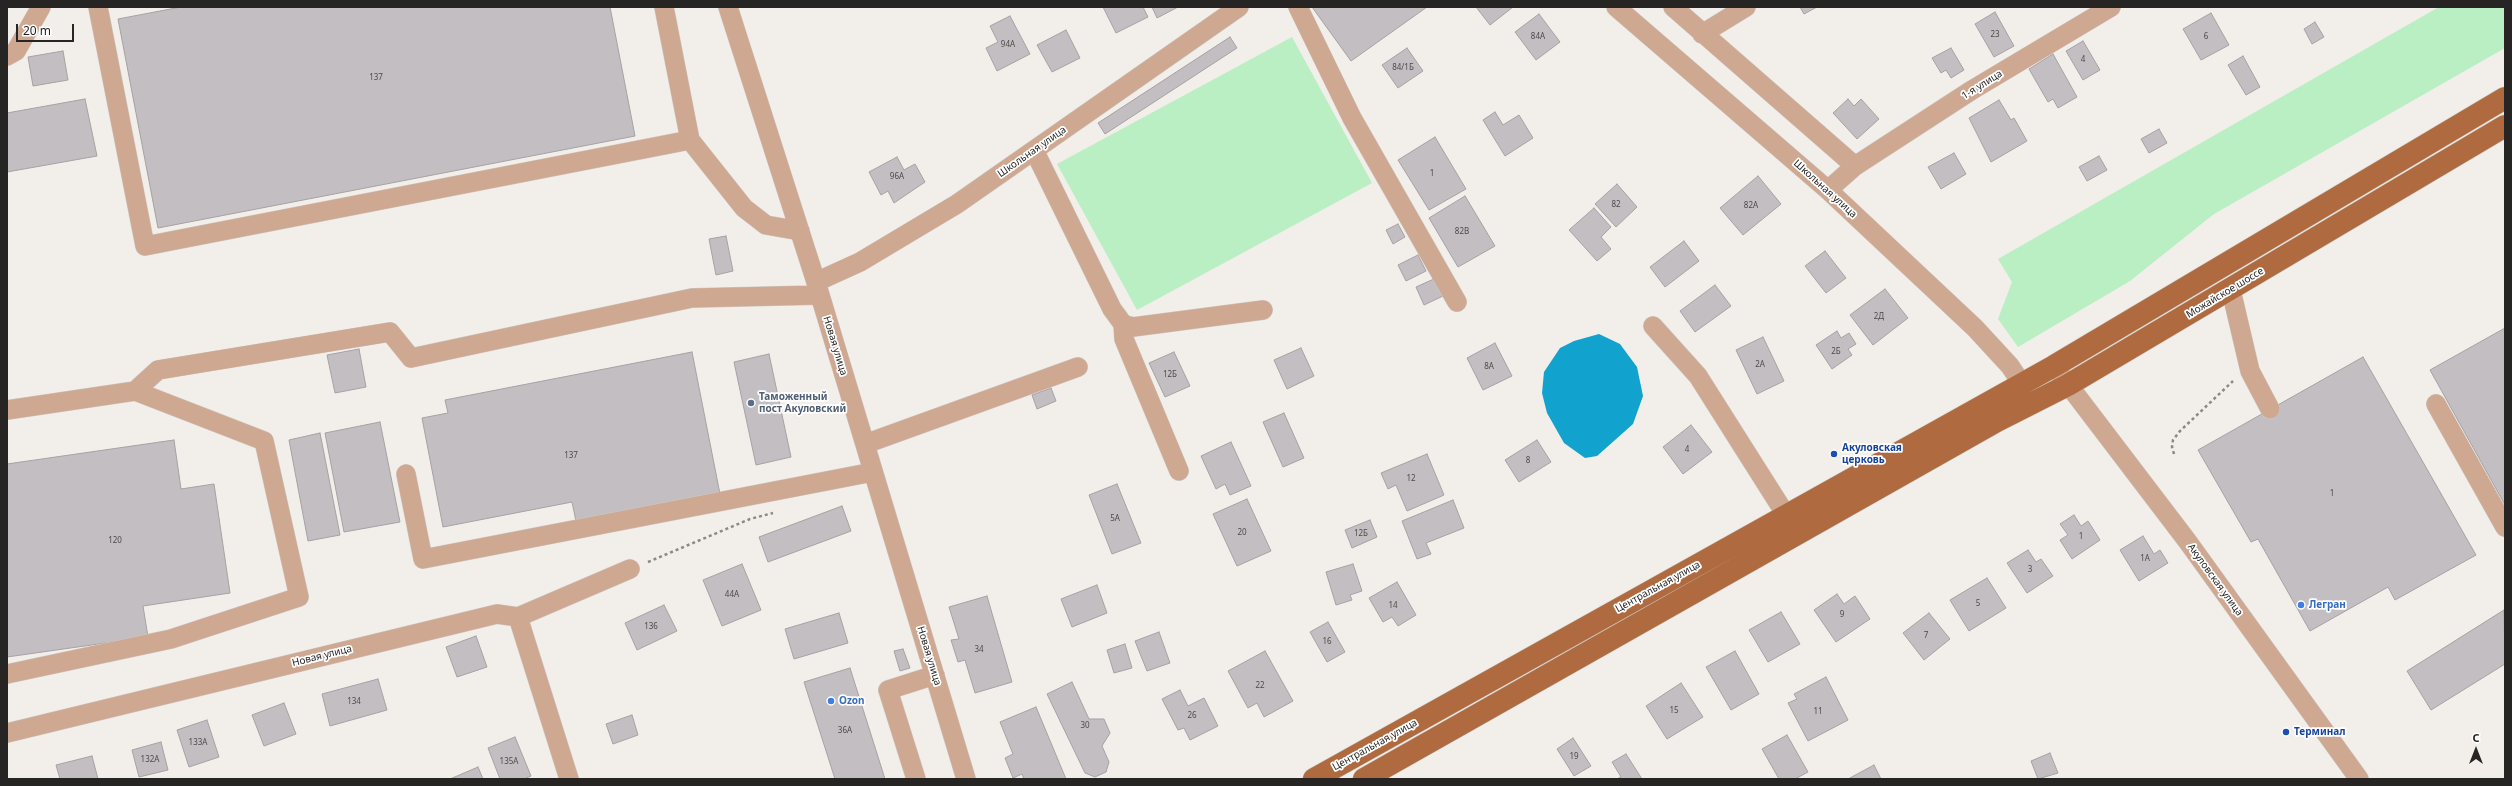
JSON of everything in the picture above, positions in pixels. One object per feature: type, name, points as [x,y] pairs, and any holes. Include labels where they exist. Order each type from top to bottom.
[{"type":"main road","points":[[2022,384],[2505,98]]},
{"type":"main road","name":"Можайское шоссе","points":[[1364,779],[1940,454],[2068,385],[2232,290],[2505,126]]},
{"type":"main road","name":"Центральная улица","points":[[1314,779],[2022,384]]},
{"type":"street","points":[[7,56],[16,51],[41,7]]},
{"type":"street","points":[[98,7],[144,246],[690,140]]},
{"type":"street","points":[[664,7],[690,140],[744,208],[766,225],[800,231]]},
{"type":"street","name":"Новая улица","points":[[728,7],[818,289],[966,779]]},
{"type":"street","name":"Школьная улица","points":[[818,289],[957,204],[1239,7]]},
{"type":"street","points":[[1298,7],[1352,118],[1456,302]]},
{"type":"street","name":"Школьная улица","points":[[1616,7],[1828,190],[1974,328],[2010,366],[2022,384]]},
{"type":"street","points":[[1673,7],[1702,34],[1855,166]]},
{"type":"street","points":[[1702,34],[1746,7]]},
{"type":"street","name":"1-я улица","points":[[1828,190],[1855,166],[1972,90],[2111,7]]},
{"type":"street","points":[[1034,150],[1112,309],[1123,324],[1124,339],[1179,471]]},
{"type":"street","points":[[135,391],[158,370],[390,332],[412,358],[692,298],[818,289]]},
{"type":"street","points":[[2232,290],[2250,371],[2270,409]]},
{"type":"street","points":[[1123,324],[1133,327],[1263,310]]},
{"type":"street","points":[[1653,326],[1698,376],[1786,515]]},
{"type":"street","name":"Акуловская улица","points":[[2054,366],[2188,542],[2359,779]]},
{"type":"street","points":[[865,444],[1078,367]]},
{"type":"street","points":[[7,410],[135,391],[264,441],[299,597],[171,639],[7,674]]},
{"type":"street","points":[[2436,404],[2505,527]]},
{"type":"street","points":[[406,474],[423,559],[873,472]]},
{"type":"street","points":[[569,779],[518,617],[630,569]]},
{"type":"street","name":"Новая улица","points":[[7,733],[497,614],[518,617]]},
{"type":"street","points":[[916,779],[888,690],[935,675]]},
{"type":"path","points":[[2174,454],[2173,440],[2239,375],[2248,358]]},
{"type":"path","points":[[630,569],[750,519],[781,510]]},
{"type":"green space","points":[[2439,7],[2505,7],[2505,48],[2214,214],[2130,281],[2018,347],[1998,319],[2012,282],[1998,259]]},
{"type":"green space","points":[[1292,37],[1372,183],[1137,310],[1057,164]]},
{"type":"water","points":[[1599,334],[1620,344],[1637,367],[1643,396],[1633,424],[1597,456],[1585,458],[1564,443],[1547,413],[1542,393],[1544,372],[1560,348],[1574,341]]},
{"type":"building","points":[[181,7],[610,7],[635,136],[158,228],[118,19]]},
{"type":"building","points":[[1103,7],[1143,7],[1148,17],[1116,33]]},
{"type":"building","points":[[1152,7],[1178,7],[1157,18]]},
{"type":"building","points":[[1312,7],[1427,7],[1351,61]]},
{"type":"building","points":[[1476,7],[1513,7],[1490,25]]},
{"type":"building","points":[[1800,7],[1817,7],[1804,14]]},
{"type":"building","points":[[1995,12],[2014,46],[1994,57],[1975,24]]},
{"type":"building","points":[[2211,13],[2229,45],[2201,60],[2183,29]]},
{"type":"building","points":[[1539,14],[1560,42],[1536,60],[1515,32]]},
{"type":"building","points":[[1010,16],[1030,54],[997,71],[986,48],[998,42],[990,26]]},
{"type":"building","points":[[2315,22],[2324,37],[2312,44],[2304,29]]},
{"type":"building","points":[[1066,30],[1080,58],[1052,72],[1037,45]]},
{"type":"building","points":[[1230,37],[1237,48],[1105,134],[1098,123]]},
{"type":"building","points":[[2083,41],[2100,70],[2083,80],[2066,51]]},
{"type":"building","points":[[1407,48],[1423,71],[1398,88],[1382,65]]},
{"type":"building","points":[[1951,48],[1964,70],[1951,78],[1946,70],[1941,73],[1932,58]]},
{"type":"building","points":[[63,51],[68,80],[33,86],[28,57]]},
{"type":"building","points":[[2053,54],[2077,97],[2058,108],[2053,99],[2048,102],[2029,69]]},
{"type":"building","points":[[2243,56],[2260,87],[2246,95],[2228,65]]},
{"type":"building","points":[[85,99],[97,156],[7,172],[7,113]]},
{"type":"building","points":[[1848,99],[1854,106],[1861,99],[1879,119],[1857,139],[1833,113]]},
{"type":"building","points":[[1999,100],[2011,120],[2014,118],[2027,141],[1991,162],[1969,118]]},
{"type":"building","points":[[1495,112],[1503,125],[1519,115],[1533,138],[1505,156],[1483,120]]},
{"type":"building","points":[[2159,129],[2167,143],[2149,153],[2141,139]]},
{"type":"building","points":[[1435,137],[1466,189],[1429,210],[1398,160]]},
{"type":"building","points":[[1954,153],[1966,174],[1941,189],[1928,167]]},
{"type":"building","points":[[2099,156],[2107,170],[2087,181],[2079,167]]},
{"type":"building","points":[[897,157],[904,170],[915,164],[925,182],[894,203],[888,191],[881,195],[869,172]]},
{"type":"building","points":[[1758,176],[1781,204],[1743,235],[1720,208]]},
{"type":"building","points":[[1617,184],[1637,207],[1616,227],[1595,204]]},
{"type":"building","points":[[1465,196],[1495,246],[1458,267],[1429,218]]},
{"type":"building","points":[[1594,208],[1611,227],[1601,237],[1611,249],[1597,261],[1569,230]]},
{"type":"building","points":[[1398,224],[1405,237],[1393,244],[1386,230]]},
{"type":"building","points":[[726,236],[733,271],[716,275],[709,239]]},
{"type":"building","points":[[1684,241],[1699,261],[1665,287],[1650,267]]},
{"type":"building","points":[[1825,251],[1846,278],[1826,293],[1805,266]]},
{"type":"building","points":[[1418,255],[1426,271],[1406,281],[1398,265]]},
{"type":"building","points":[[1436,278],[1443,296],[1424,305],[1416,287]]},
{"type":"building","points":[[1715,285],[1731,306],[1695,332],[1680,311]]},
{"type":"building","points":[[1885,289],[1908,318],[1873,345],[1850,315]]},
{"type":"building","points":[[2505,328],[2505,505],[2430,370]]},
{"type":"building","points":[[1837,331],[1841,338],[1849,333],[1856,344],[1848,349],[1852,355],[1832,369],[1816,345]]},
{"type":"building","points":[[1763,337],[1784,381],[1757,394],[1736,350]]},
{"type":"building","points":[[1495,343],[1512,376],[1483,390],[1467,358]]},
{"type":"building","points":[[1301,348],[1314,376],[1287,389],[1274,360]]},
{"type":"building","points":[[359,349],[366,387],[335,393],[327,355]]},
{"type":"building","points":[[692,352],[720,494],[576,521],[572,502],[443,527],[422,418],[448,413],[445,400]]},
{"type":"building","points":[[1174,352],[1190,386],[1165,397],[1149,363]]},
{"type":"building","points":[[769,354],[791,457],[756,465],[734,362]]},
{"type":"building","points":[[2363,357],[2476,555],[2395,600],[2388,587],[2310,631],[2258,539],[2251,542],[2198,450]]},
{"type":"building","points":[[1051,388],[1056,401],[1037,409],[1032,395]]},
{"type":"building","points":[[1284,413],[1304,458],[1283,467],[1263,422]]},
{"type":"building","points":[[380,422],[400,522],[344,532],[325,433]]},
{"type":"building","points":[[1691,425],[1712,452],[1683,474],[1663,447]]},
{"type":"building","points":[[320,433],[340,535],[308,541],[289,440]]},
{"type":"building","points":[[174,440],[181,489],[214,484],[230,593],[143,606],[148,637],[7,657],[7,464]]},
{"type":"building","points":[[1537,440],[1551,462],[1519,482],[1505,460]]},
{"type":"building","points":[[1231,442],[1251,486],[1230,495],[1225,484],[1216,489],[1201,456]]},
{"type":"building","points":[[1427,454],[1444,495],[1407,511],[1396,485],[1388,489],[1381,473]]},
{"type":"building","points":[[1117,484],[1141,543],[1112,554],[1089,495]]},
{"type":"building","points":[[1247,499],[1271,551],[1237,566],[1213,514]]},
{"type":"building","points":[[1453,500],[1464,528],[1426,543],[1431,554],[1417,559],[1402,521]]},
{"type":"building","points":[[842,506],[851,531],[768,562],[759,537]]},
{"type":"building","points":[[2074,515],[2081,526],[2088,521],[2100,540],[2072,559],[2060,540],[2068,535],[2060,524]]},
{"type":"building","points":[[1370,520],[1377,537],[1352,548],[1345,530]]},
{"type":"building","points":[[2143,536],[2154,554],[2160,550],[2168,563],[2139,581],[2120,550]]},
{"type":"building","points":[[2028,550],[2036,562],[2041,559],[2053,576],[2027,593],[2007,563]]},
{"type":"building","points":[[742,564],[761,610],[722,626],[703,580]]},
{"type":"building","points":[[1353,564],[1362,591],[1350,595],[1352,600],[1336,605],[1326,572]]},
{"type":"building","points":[[1987,578],[2006,608],[1969,631],[1950,600]]},
{"type":"building","points":[[1397,582],[1416,615],[1398,626],[1392,617],[1383,622],[1369,598]]},
{"type":"building","points":[[1097,585],[1107,613],[1072,627],[1061,599]]},
{"type":"building","points":[[1837,594],[1844,604],[1855,596],[1870,619],[1836,642],[1814,610]]},
{"type":"building","points":[[987,596],[1012,682],[975,693],[965,660],[958,662],[951,640],[959,639],[949,607]]},
{"type":"building","points":[[664,605],[677,631],[637,650],[625,623]]},
{"type":"building","points":[[2504,610],[2505,664],[2431,710],[2407,671]]},
{"type":"building","points":[[1781,612],[1800,644],[1768,662],[1749,630]]},
{"type":"building","points":[[839,613],[848,643],[794,659],[785,629]]},
{"type":"building","points":[[1929,613],[1950,639],[1924,660],[1903,633]]},
{"type":"building","points":[[1328,622],[1345,652],[1327,662],[1310,632]]},
{"type":"building","points":[[1159,632],[1170,663],[1147,671],[1135,641]]},
{"type":"building","points":[[476,636],[487,667],[457,677],[446,647]]},
{"type":"building","points":[[1125,644],[1132,668],[1114,673],[1107,650]]},
{"type":"building","points":[[903,649],[910,668],[900,671],[894,651]]},
{"type":"building","points":[[1265,651],[1293,701],[1264,717],[1257,703],[1248,708],[1228,671]]},
{"type":"building","points":[[1735,651],[1759,694],[1731,710],[1706,667]]},
{"type":"building","points":[[850,668],[885,779],[835,779],[804,682]]},
{"type":"building","points":[[1826,677],[1848,720],[1808,741],[1788,703],[1797,699],[1794,694]]},
{"type":"building","points":[[378,679],[387,710],[330,726],[322,694]]},
{"type":"building","points":[[1072,682],[1089,719],[1104,719],[1110,733],[1102,746],[1109,762],[1106,772],[1095,777],[1085,773],[1047,694]]},
{"type":"building","points":[[1681,683],[1703,717],[1667,739],[1646,706]]},
{"type":"building","points":[[1180,690],[1188,706],[1204,698],[1218,726],[1190,740],[1184,728],[1178,730],[1162,699]]},
{"type":"building","points":[[284,703],[296,734],[264,746],[252,715]]},
{"type":"building","points":[[1036,707],[1066,779],[1024,779],[1022,774],[1013,778],[1005,758],[1013,754],[1000,722]]},
{"type":"building","points":[[632,715],[638,735],[613,744],[606,724]]},
{"type":"building","points":[[207,720],[219,757],[189,767],[177,730]]},
{"type":"building","points":[[1787,735],[1808,772],[1795,779],[1779,779],[1762,749]]},
{"type":"building","points":[[515,737],[531,776],[524,779],[500,779],[488,748]]},
{"type":"building","points":[[1573,738],[1591,766],[1574,776],[1557,749]]},
{"type":"building","points":[[161,742],[168,770],[139,777],[132,750]]},
{"type":"building","points":[[2050,753],[2058,773],[2038,779],[2031,761]]},
{"type":"building","points":[[1626,754],[1642,779],[1617,779],[1621,777],[1612,762]]},
{"type":"building","points":[[92,756],[98,779],[60,779],[56,765]]},
{"type":"building","points":[[1874,765],[1881,779],[1848,779]]},
{"type":"building","points":[[478,767],[483,779],[450,779]]},
{"type":"place","name":"Таможенный пост Акуловский","points":[[751,403]]},
{"type":"place","name":"Акуловская церковь","points":[[1834,454]]},
{"type":"place","name":"Легран","points":[[2301,605]]},
{"type":"place","name":"Ozon","points":[[831,701]]},
{"type":"place","name":"Терминал","points":[[2286,732]]}]
